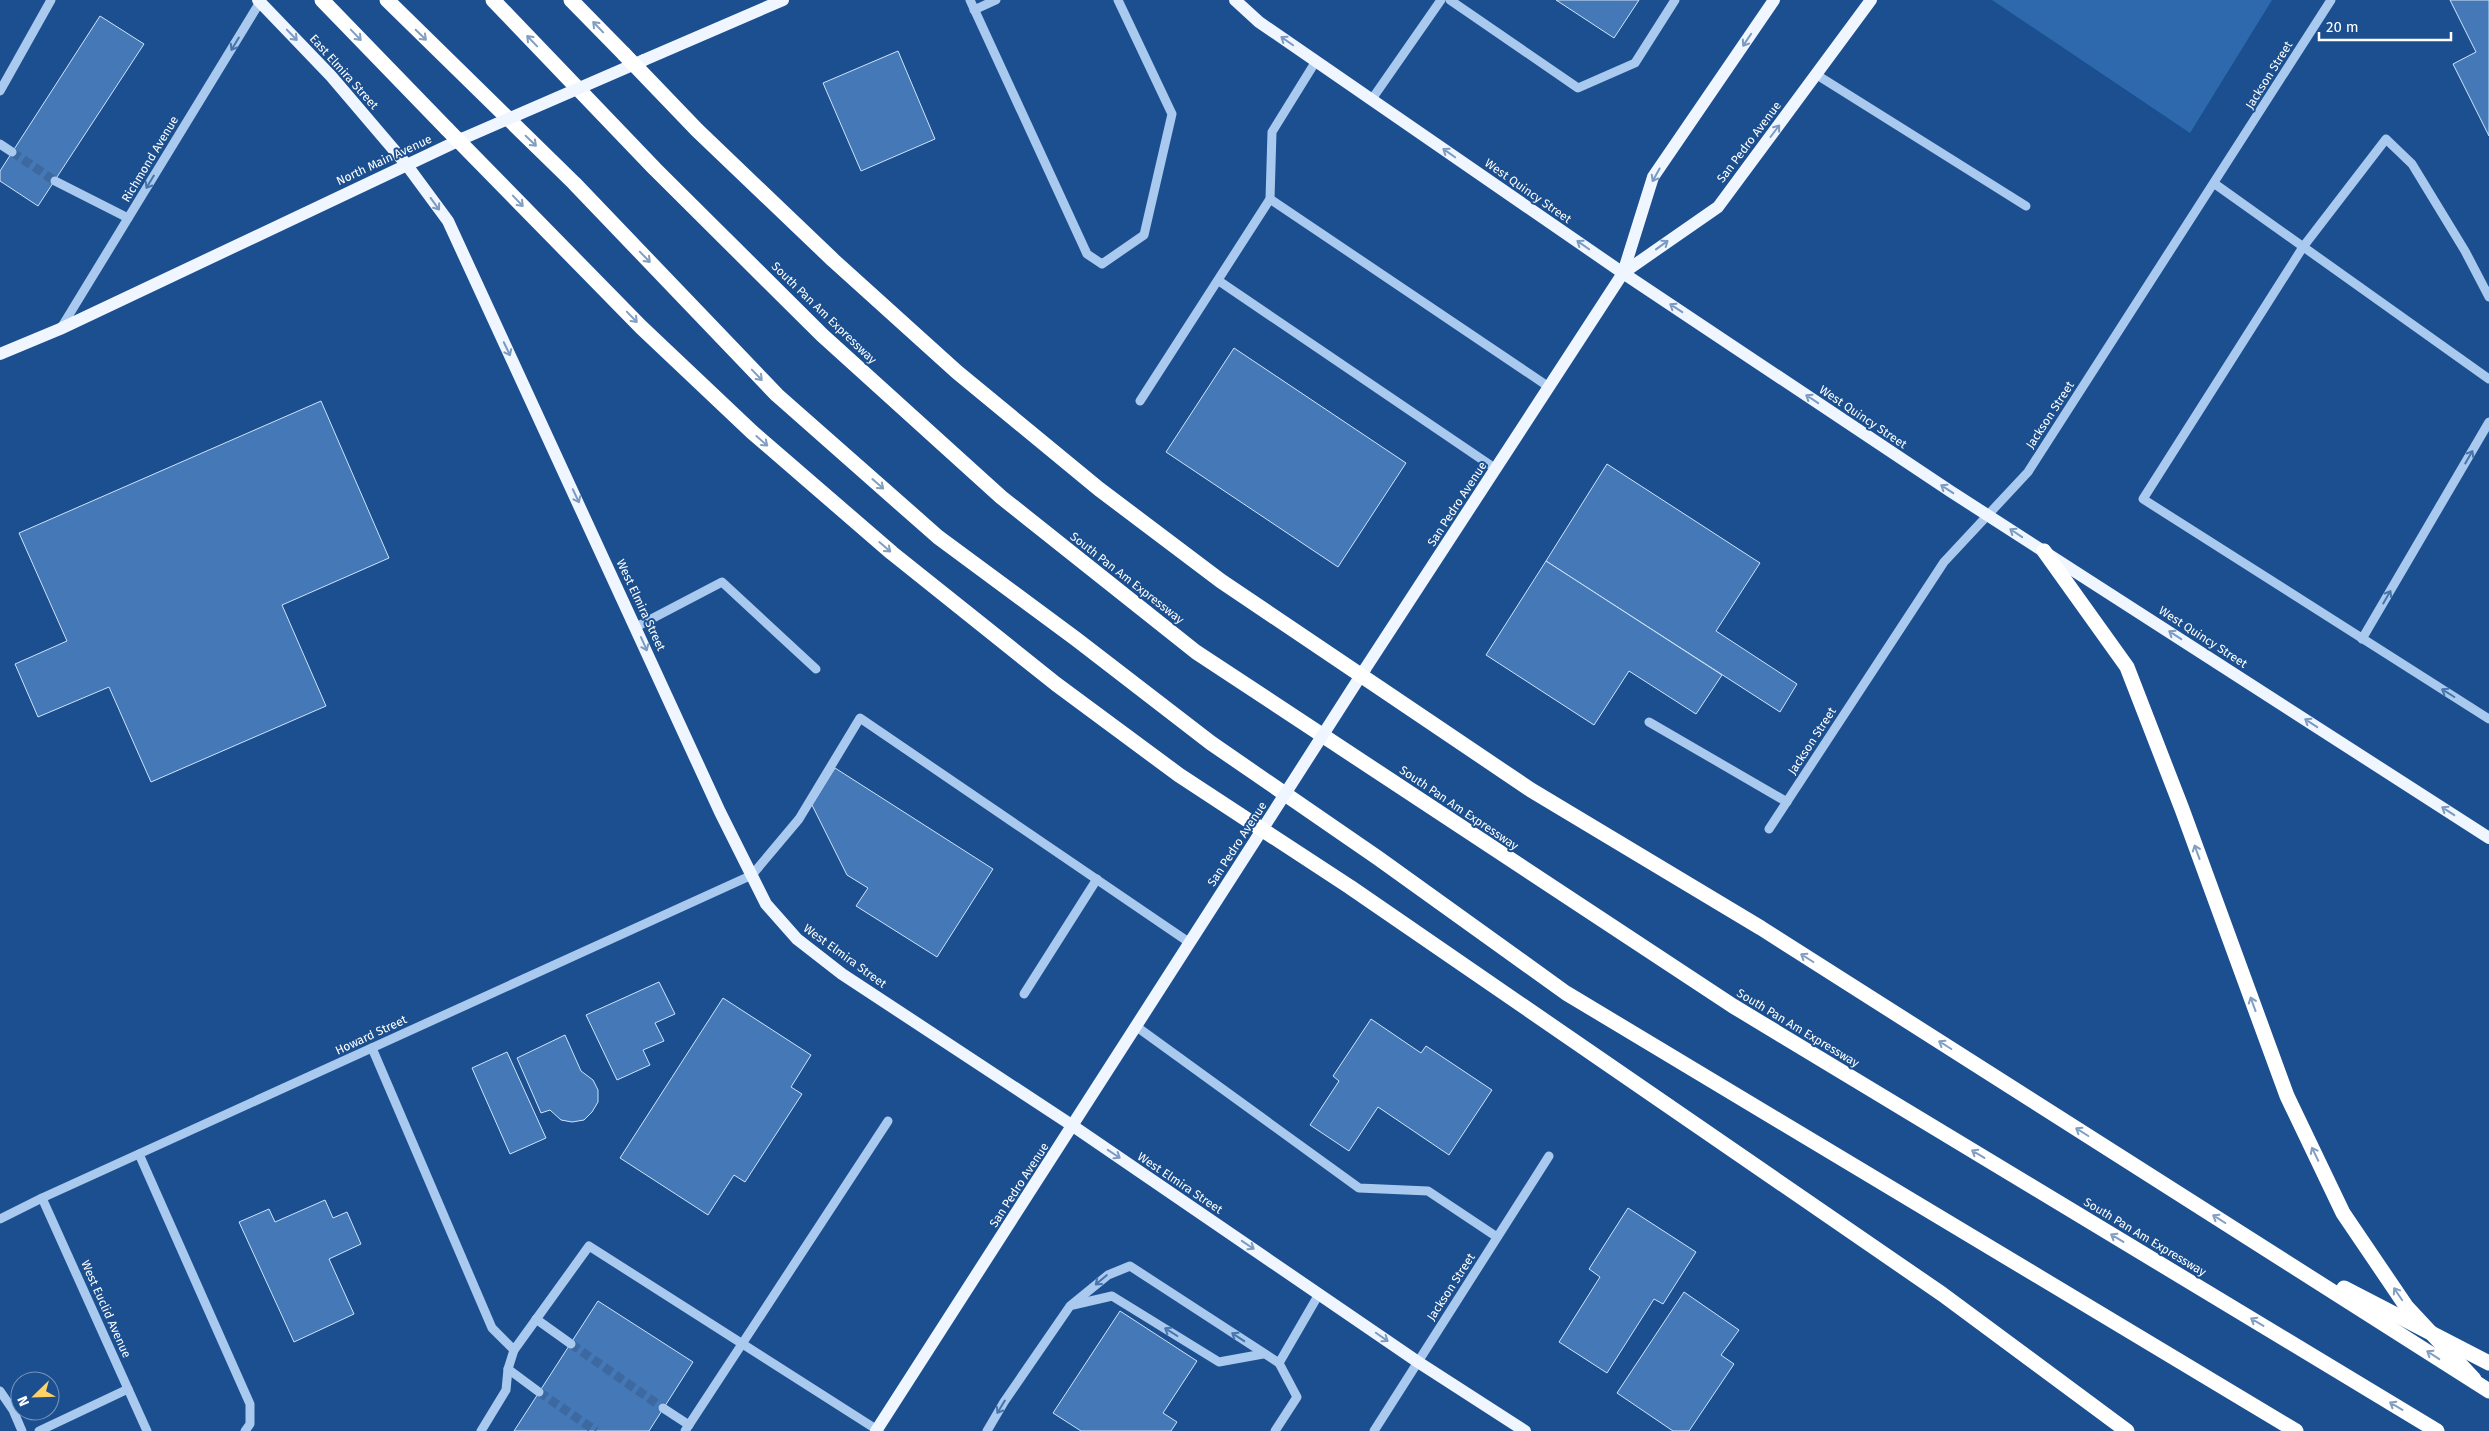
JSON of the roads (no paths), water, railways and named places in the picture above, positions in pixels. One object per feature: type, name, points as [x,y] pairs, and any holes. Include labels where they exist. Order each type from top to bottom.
[{"type":"highway","points":[[322,0],[641,327],[752,432],[892,554],[1056,684],[1179,775],[1350,887],[1942,1294],[2127,1431]]},
{"type":"highway","points":[[387,0],[574,183],[777,395],[938,537],[1076,639],[1211,744],[1378,858],[1566,993],[2296,1431]]},
{"type":"highway","name":"South Pan Am Expressway","points":[[493,0],[655,169],[822,334],[1001,497],[1196,652],[1733,1006],[2438,1431]]},
{"type":"highway","points":[[571,0],[697,130],[818,246],[957,372],[1099,488],[1221,581],[1531,790],[1761,928],[2489,1393]]},
{"type":"highway","points":[[2044,551],[2126,667],[2182,809],[2287,1096],[2343,1213],[2406,1306],[2489,1393]]},
{"type":"highway","points":[[2260,1245],[2489,1363]]},
{"type":"main road","name":"North Main Avenue","points":[[0,354],[60,329],[406,164],[783,0]]},
{"type":"main road","name":"West Quincy Street","points":[[1235,0],[1259,22],[1623,273],[1950,491],[2489,838]]},
{"type":"main road","name":"San Pedro Avenue","points":[[877,1431],[1365,669],[1623,273],[1653,177],[1774,0]]},
{"type":"main road","name":"San Pedro Avenue","points":[[1623,273],[1718,207],[1871,0]]},
{"type":"main road","name":"East Elmira Street","points":[[259,1],[331,76],[406,164]]},
{"type":"main road","name":"West Elmira Street","points":[[406,164],[450,226],[720,812],[766,904],[797,939],[842,974],[1073,1126],[1418,1362],[1525,1431]]},
{"type":"street","points":[[0,90],[51,0]]},
{"type":"street","points":[[970,0],[1086,254],[1102,264],[1144,235],[1172,114],[1118,0]]},
{"type":"street","points":[[974,10],[996,0]]},
{"type":"street","points":[[1372,99],[1441,0]]},
{"type":"street","points":[[1450,0],[1578,88],[1635,64],[1675,0]]},
{"type":"street","name":"Jackson Street","points":[[1769,829],[1944,562],[2028,472],[2215,184],[2331,0]]},
{"type":"street","name":"Richmond Avenue","points":[[60,329],[259,1]]},
{"type":"street","points":[[1140,401],[1220,281],[1270,200],[1272,132],[1316,61]]},
{"type":"street","points":[[1817,75],[2026,206]]},
{"type":"street","points":[[2489,297],[2465,251],[2412,164],[2386,139],[2303,247],[2144,499],[2489,719]]},
{"type":"street","points":[[0,144],[12,152]]},
{"type":"street","points":[[56,181],[128,218]]},
{"type":"street","points":[[2215,184],[2489,379]]},
{"type":"street","points":[[1270,200],[1549,387]]},
{"type":"street","points":[[1220,281],[1496,468]]},
{"type":"street","points":[[2362,639],[2489,422]]},
{"type":"street","points":[[636,627],[722,582],[816,670]]},
{"type":"street","points":[[752,875],[799,819],[860,718],[1190,943]]},
{"type":"street","points":[[1648,722],[1787,802]]},
{"type":"street","name":"Howard Street","points":[[0,1219],[42,1198],[752,875]]},
{"type":"street","points":[[1024,994],[1097,879]]},
{"type":"street","points":[[1137,1027],[1360,1188],[1428,1191],[1497,1237]]},
{"type":"street","points":[[372,1048],[492,1328],[514,1350]]},
{"type":"street","points":[[663,1408],[687,1428],[888,1121]]},
{"type":"street","points":[[139,1154],[250,1404],[250,1424],[245,1431]]},
{"type":"street","name":"Jackson Street","points":[[1374,1431],[1549,1156]]},
{"type":"street","name":"West Euclid Avenue","points":[[42,1198],[148,1431]]},
{"type":"street","points":[[481,1431],[506,1390],[508,1369],[514,1350],[588,1246],[877,1431]]},
{"type":"street","points":[[987,1431],[1004,1402],[1070,1306],[1108,1275],[1130,1266],[1279,1363],[1297,1397],[1276,1431]]},
{"type":"street","points":[[1279,1363],[1319,1294]]},
{"type":"street","points":[[1070,1306],[1112,1296],[1219,1362],[1263,1354]]},
{"type":"street","points":[[536,1319],[570,1344]]},
{"type":"street","points":[[508,1369],[539,1392]]},
{"type":"street","points":[[39,1431],[128,1389]]},
{"type":"street","points":[[0,1391],[13,1410],[22,1431]]},
{"type":"tunnel","points":[[12,152],[55,181]]},
{"type":"tunnel","points":[[571,1344],[663,1408]]},
{"type":"tunnel","points":[[539,1392],[596,1431]]}]
